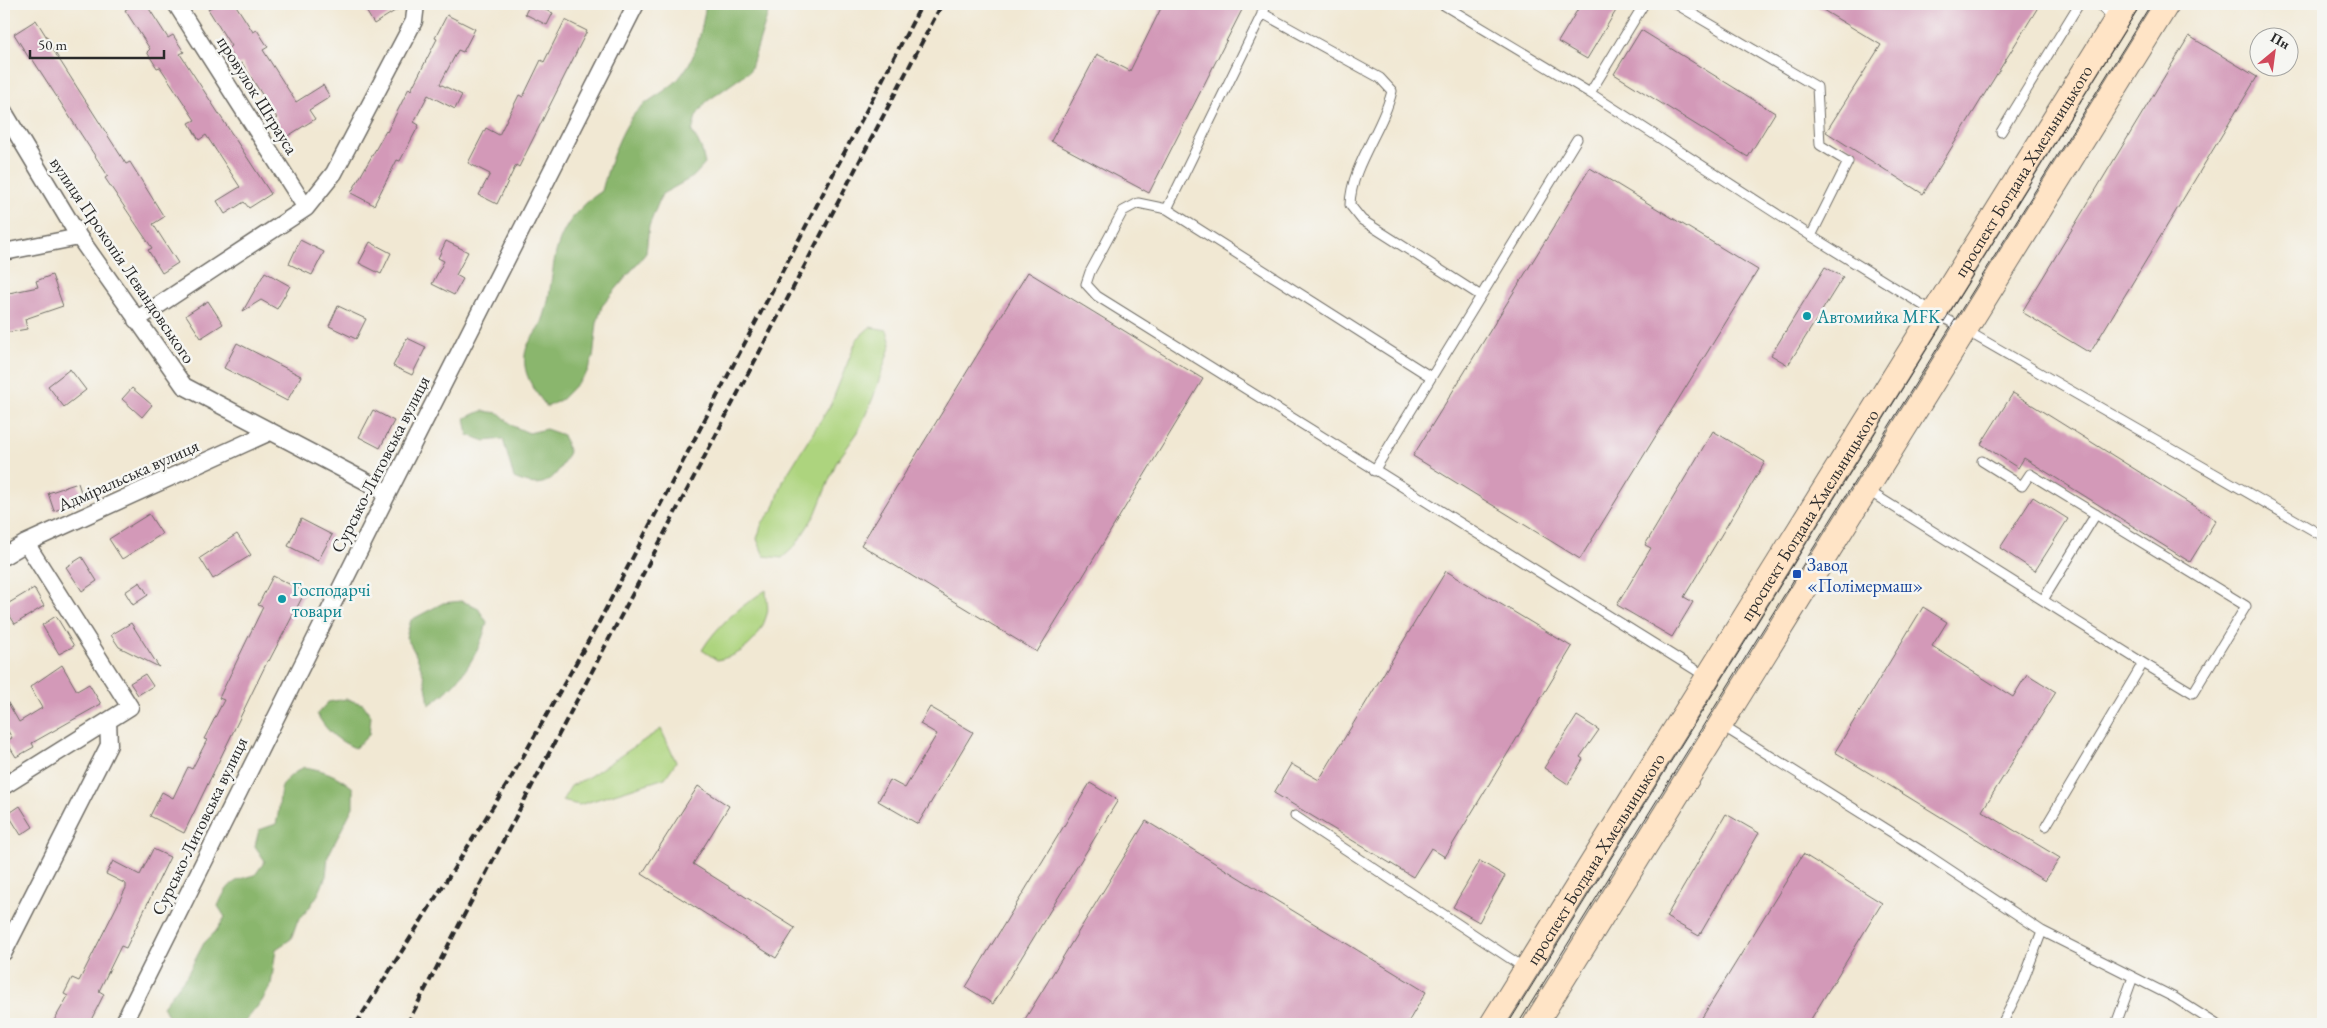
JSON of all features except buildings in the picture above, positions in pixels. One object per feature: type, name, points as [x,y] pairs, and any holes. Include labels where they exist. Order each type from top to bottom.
[{"type":"main road","name":"проспект Богдана Хмельницького","points":[[1535,1024],[2167,4]]},
{"type":"main road","name":"проспект Богдана Хмельницького","points":[[1492,1024],[2121,12]]},
{"type":"street","name":"провулок Штрауса","points":[[176,4],[306,208]]},
{"type":"street","points":[[136,320],[306,208],[334,173],[414,21],[416,4]]},
{"type":"street","name":"Сурсько-Литовська вулиця","points":[[123,1024],[388,493],[636,4]]},
{"type":"street","name":"вулиця Прокопія Левандовського","points":[[4,112],[80,237],[136,320],[184,386],[388,493]]},
{"type":"street","points":[[4,252],[80,237]]},
{"type":"street","name":"Адміральська вулиця","points":[[4,556],[26,543],[270,432]]},
{"type":"street","points":[[4,786],[130,707],[26,543]]},
{"type":"street","points":[[4,952],[109,745],[108,721]]},
{"type":"lane","points":[[1167,209],[1267,4]]},
{"type":"lane","points":[[1442,4],[1590,93],[1811,236],[1934,312],[2323,536]]},
{"type":"lane","points":[[1590,93],[1644,4]]},
{"type":"lane","points":[[1676,4],[1817,87],[1820,145],[1848,162],[1811,236]]},
{"type":"lane","points":[[2001,132],[2079,4]]},
{"type":"lane","points":[[2098,4],[2121,12]]},
{"type":"lane","points":[[1262,13],[1380,78],[1392,91],[1389,106],[1350,189],[1350,205],[1362,220],[1481,296]]},
{"type":"lane","points":[[1374,471],[1577,139]]},
{"type":"lane","points":[[1432,378],[1167,209],[1138,204],[1123,211],[1090,272],[1086,284],[1097,296],[1374,471],[1707,677]]},
{"type":"lane","points":[[1866,490],[2192,693],[2246,606],[2030,474],[2022,486],[1982,461]]},
{"type":"lane","points":[[2043,600],[2096,514]]},
{"type":"lane","points":[[2046,826],[2143,663]]},
{"type":"lane","points":[[1721,724],[2042,931],[2175,998],[2216,1024]]},
{"type":"lane","points":[[1295,816],[1526,969]]},
{"type":"lane","points":[[2002,1024],[2022,984],[2042,931]]},
{"type":"lane","points":[[2116,1024],[2133,977]]},
{"type":"green space","points":[[706,4],[771,4],[750,71],[706,102],[696,116],[692,132],[701,147],[705,164],[693,177],[662,194],[649,226],[646,253],[602,306],[597,323],[593,358],[586,374],[562,399],[547,407],[534,390],[528,377],[525,355],[527,346],[542,322],[549,296],[558,245],[568,224],[575,215],[602,191],[617,146],[634,114],[679,79],[688,66],[699,40]]},
{"type":"green space","points":[[870,327],[887,330],[891,344],[873,398],[858,432],[836,463],[815,515],[795,546],[782,558],[764,556],[757,539],[762,523],[773,510],[784,479],[831,404],[857,339]]},
{"type":"green space","points":[[482,411],[499,413],[513,426],[529,433],[546,429],[563,435],[569,452],[559,470],[548,481],[541,483],[534,484],[514,478],[503,439],[485,441],[468,435],[465,418]]},
{"type":"green space","points":[[766,590],[768,609],[764,624],[749,645],[735,654],[717,660],[702,650],[715,632],[730,617]]},
{"type":"green space","points":[[461,601],[477,607],[487,622],[483,635],[479,647],[466,669],[449,689],[429,705],[422,670],[406,637],[411,620],[443,603]]},
{"type":"green space","points":[[346,699],[363,704],[371,716],[369,735],[355,748],[333,735],[317,714],[328,702]]},
{"type":"green space","points":[[661,729],[676,762],[665,778],[579,805],[562,801],[571,786],[587,778]]},
{"type":"green space","points":[[304,767],[330,774],[353,788],[353,807],[328,856],[326,876],[319,893],[297,922],[291,939],[276,949],[271,985],[262,1001],[243,1024],[172,1024],[163,1006],[187,975],[204,943],[216,931],[225,917],[218,906],[224,893],[236,881],[255,875],[265,861],[255,846],[259,830],[276,824],[283,785]]},
{"type":"tram line","points":[[1508,1024],[2141,4]]},
{"type":"tram line","points":[[1518,1024],[2151,4]]},
{"type":"railway","points":[[356,1024],[511,778],[599,622],[922,4]]},
{"type":"railway","points":[[407,1024],[942,4]]},
{"type":"place","name":"Автомийка MFK","points":[[1807,316]]},
{"type":"place","name":"Завод «Полімермаш»","points":[[1797,574]]},
{"type":"place","name":"Господарчі товари","points":[[282,599]]}]
